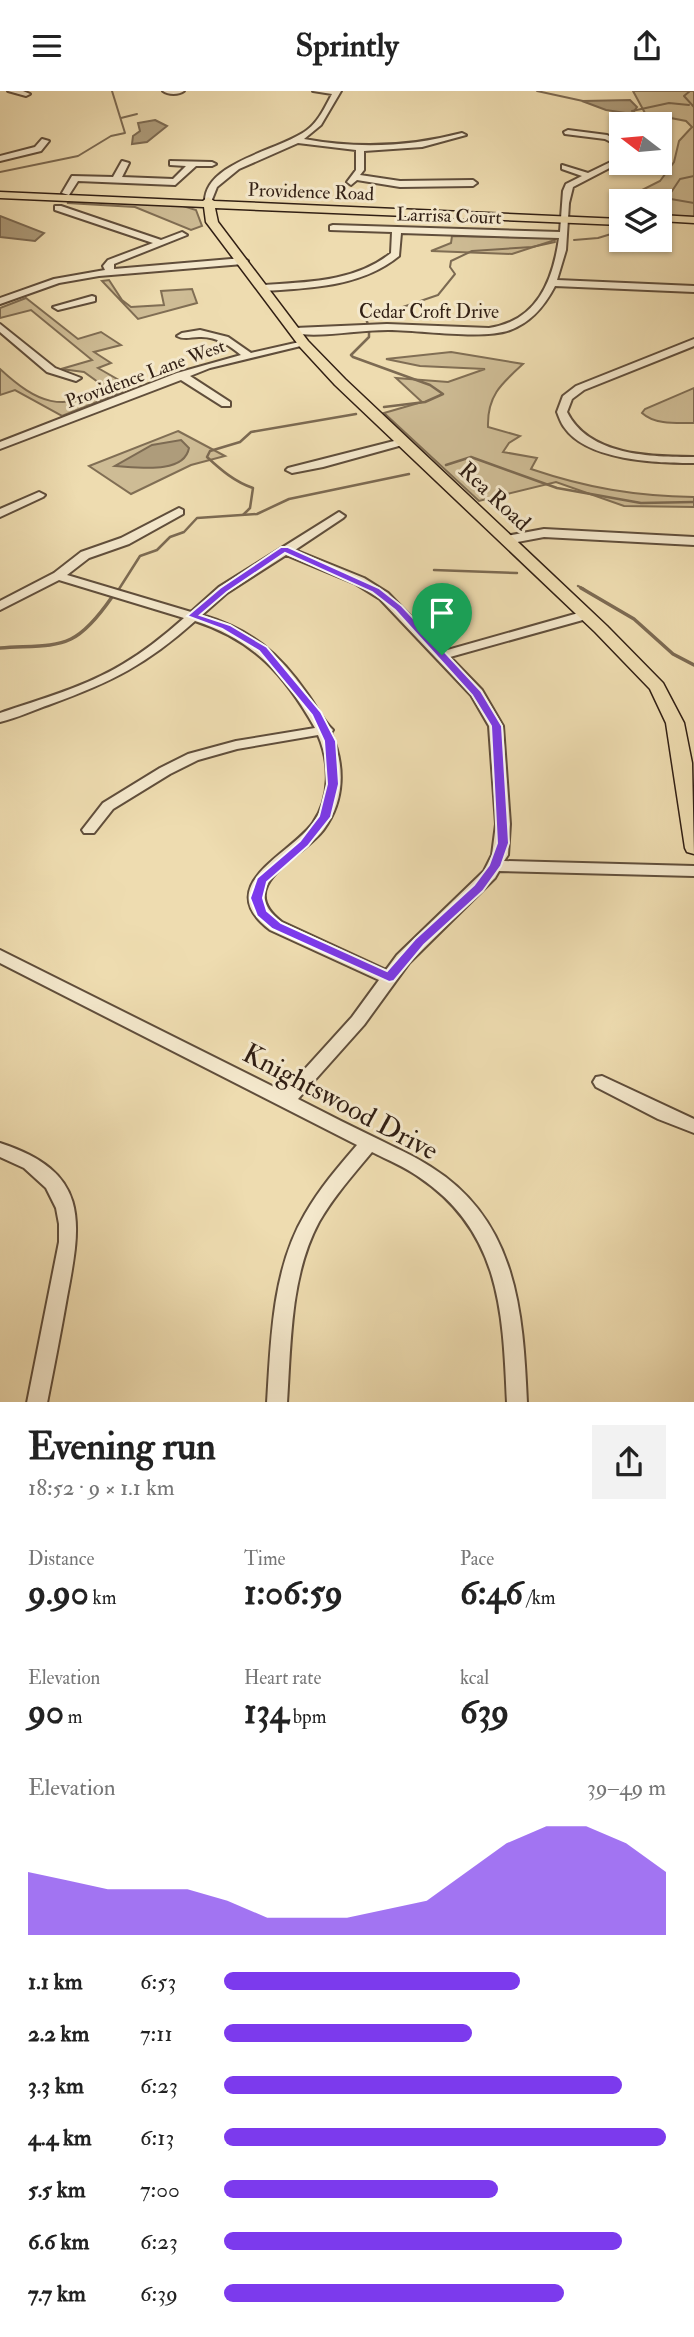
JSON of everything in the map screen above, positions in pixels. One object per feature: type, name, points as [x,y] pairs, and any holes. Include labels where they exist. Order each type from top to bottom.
[{"type":"main road","name":"Providence Road","points":[[0,193],[60,199],[208,202],[609,221]]},
{"type":"main road","name":"Rea Road","points":[[208,202],[212,222],[304,344],[569,604],[586,615],[646,673],[666,701],[675,723],[691,796],[694,848]]},
{"type":"main road","name":"Providence Road","points":[[566,217],[609,216]]},
{"type":"main road","points":[[672,221],[694,222]]},
{"type":"street","points":[[12,91],[26,94]]},
{"type":"street","points":[[167,92],[180,91]]},
{"type":"street","points":[[208,202],[213,186],[227,173],[297,141],[315,128],[337,92],[317,91]]},
{"type":"street","points":[[568,132],[609,137]]},
{"type":"street","points":[[297,141],[360,148],[433,142],[462,135]]},
{"type":"street","points":[[0,159],[38,149],[45,141]]},
{"type":"street","points":[[360,148],[360,170],[353,180],[400,184],[472,183]]},
{"type":"street","points":[[116,180],[125,163]]},
{"type":"street","points":[[173,163],[212,164]]},
{"type":"street","points":[[162,243],[60,199],[75,178],[175,182],[193,164]]},
{"type":"street","name":"Cedar Croft Drive","points":[[295,331],[378,327],[501,330],[516,325],[527,316],[552,283],[564,235],[567,190],[573,182],[609,165]]},
{"type":"street","points":[[565,167],[587,175]]},
{"type":"street","name":"Larrisa Court","points":[[333,228],[564,235]]},
{"type":"street","points":[[263,288],[332,281],[373,269],[396,254],[397,232]]},
{"type":"street","points":[[110,271],[108,265],[111,262],[182,235]]},
{"type":"street","points":[[3,298],[51,283],[110,271],[243,261]]},
{"type":"street","points":[[51,283],[76,303]]},
{"type":"street","points":[[552,283],[694,289]]},
{"type":"street","points":[[58,307],[92,299]]},
{"type":"street","points":[[0,327],[51,370],[76,378]]},
{"type":"street","points":[[181,336],[204,333],[225,338],[247,355]]},
{"type":"street","points":[[694,342],[580,388],[568,398],[562,412],[567,425],[577,434],[607,449],[652,458],[694,460]]},
{"type":"street","name":"Providence Lane West","points":[[0,446],[181,375],[247,355],[304,344]]},
{"type":"street","points":[[181,375],[226,404]]},
{"type":"street","points":[[292,470],[402,442]]},
{"type":"street","points":[[0,513],[39,495]]},
{"type":"street","points":[[0,606],[58,576],[85,555],[125,541],[179,512]]},
{"type":"street","points":[[0,718],[91,685],[126,668],[153,650],[223,590],[338,516]]},
{"type":"street","points":[[506,541],[544,533],[694,541]]},
{"type":"street","points":[[285,549],[376,590],[398,608],[477,693],[496,726],[503,843],[495,866],[478,888],[419,942],[358,1021],[286,1101]]},
{"type":"street","points":[[58,576],[226,627],[263,649],[317,715],[326,730],[332,751],[333,771],[330,803],[325,817],[304,843],[261,881],[257,903],[265,917],[276,926],[389,978]]},
{"type":"street","points":[[442,655],[586,615]]},
{"type":"street","points":[[89,830],[108,806],[193,757],[236,745],[326,730]]},
{"type":"street","points":[[495,866],[694,871]]},
{"type":"street","name":"Knightswood Drive","points":[[0,955],[369,1143],[443,1185],[477,1221],[493,1245],[503,1269],[510,1298],[517,1402]]},
{"type":"street","points":[[602,1081],[664,1114],[694,1126]]},
{"type":"street","points":[[276,1402],[285,1295],[297,1249],[325,1196],[369,1143]]},
{"type":"street","points":[[0,1150],[27,1160],[49,1177],[63,1200],[68,1218],[68,1242],[37,1402]]},
{"type":"shaded area","points":[[633,91],[694,91],[694,217],[672,216],[672,189],[644,189],[660,181],[664,175],[672,175],[679,141],[692,127],[686,121],[672,118],[672,112],[644,112]]},
{"type":"shaded area","points":[[630,100],[637,107],[633,112],[619,112],[582,101]]},
{"type":"shaded area","points":[[155,120],[167,126],[147,142],[132,144],[133,136],[140,131],[138,123]]},
{"type":"shaded area","points":[[74,201],[183,206],[196,210],[202,226],[191,230],[135,207],[67,203]]},
{"type":"shaded area","points":[[0,216],[44,233],[35,241],[0,237]]},
{"type":"shaded area","points":[[452,236],[555,240],[512,254],[431,251],[451,243]]},
{"type":"shaded area","points":[[109,280],[122,300],[131,307],[164,305],[161,291],[192,289],[197,303],[138,319],[102,281]]},
{"type":"shaded area","points":[[26,298],[78,339],[101,332],[121,345],[94,352],[111,363],[98,368],[124,383],[126,386],[122,392],[62,416],[15,390],[0,395],[0,369],[26,390],[51,401],[77,401],[109,390],[84,372],[61,369],[92,360],[31,310],[0,318],[0,308]]},
{"type":"shaded area","points":[[451,352],[523,364],[497,391],[490,407],[488,427],[520,436],[509,443],[503,452],[537,458],[531,469],[592,486],[631,493],[694,497],[694,507],[624,506],[556,482],[479,501],[384,413],[422,402],[396,378],[448,382],[485,369],[420,366],[386,359]]},
{"type":"shaded area","points":[[694,388],[694,423],[653,420],[642,413],[645,409]]},
{"type":"shaded area","points":[[178,431],[225,456],[191,465],[131,494],[89,466]]},
{"type":"shaded area","points":[[181,440],[189,448],[185,457],[169,466],[115,466],[152,445]]},
{"type":"waterway","points":[[0,172],[78,156],[111,136],[125,133],[112,91]]},
{"type":"waterway","points":[[537,91],[583,101]]},
{"type":"waterway","points":[[690,91],[684,96],[694,107]]},
{"type":"waterway","points":[[632,111],[669,103],[689,105]]},
{"type":"waterway","points":[[121,118],[137,114]]},
{"type":"waterway","points":[[672,191],[680,179],[694,176]]},
{"type":"waterway","points":[[672,199],[694,203]]},
{"type":"waterway","points":[[574,240],[609,235]]},
{"type":"waterway","points":[[396,309],[438,295],[455,274],[450,267],[451,261],[472,251],[532,247],[555,242]]},
{"type":"waterway","points":[[396,309],[402,308]]},
{"type":"waterway","points":[[368,325],[366,318],[370,315],[396,309]]},
{"type":"waterway","points":[[369,330],[369,337],[351,355],[353,357],[430,385],[443,394],[425,402],[384,407]]},
{"type":"waterway","points":[[243,515],[250,508],[253,488],[234,479],[207,457],[210,451],[240,442],[251,432],[356,414]]},
{"type":"waterway","points":[[446,465],[471,457],[557,488],[641,503],[694,502]]},
{"type":"waterway","points":[[243,515],[257,514],[289,499],[409,474]]},
{"type":"waterway","points":[[119,589],[140,556],[157,550],[170,537],[184,532],[197,518],[243,515]]},
{"type":"waterway","points":[[434,570],[517,573]]},
{"type":"waterway","points":[[578,586],[584,589]]},
{"type":"waterway","points":[[581,588],[634,619],[673,654],[694,665]]},
{"type":"waterway","points":[[0,648],[65,642],[87,628],[112,597]]},
{"type":"route","points":[[285,549],[376,590],[398,608],[442,655],[477,693],[496,726],[500,747],[503,843],[490,874],[419,942],[389,978],[276,926],[262,913],[257,903],[261,881],[304,843],[325,817],[333,784],[330,741],[317,715],[263,649],[226,627],[192,616],[223,590],[285,549]]}]
